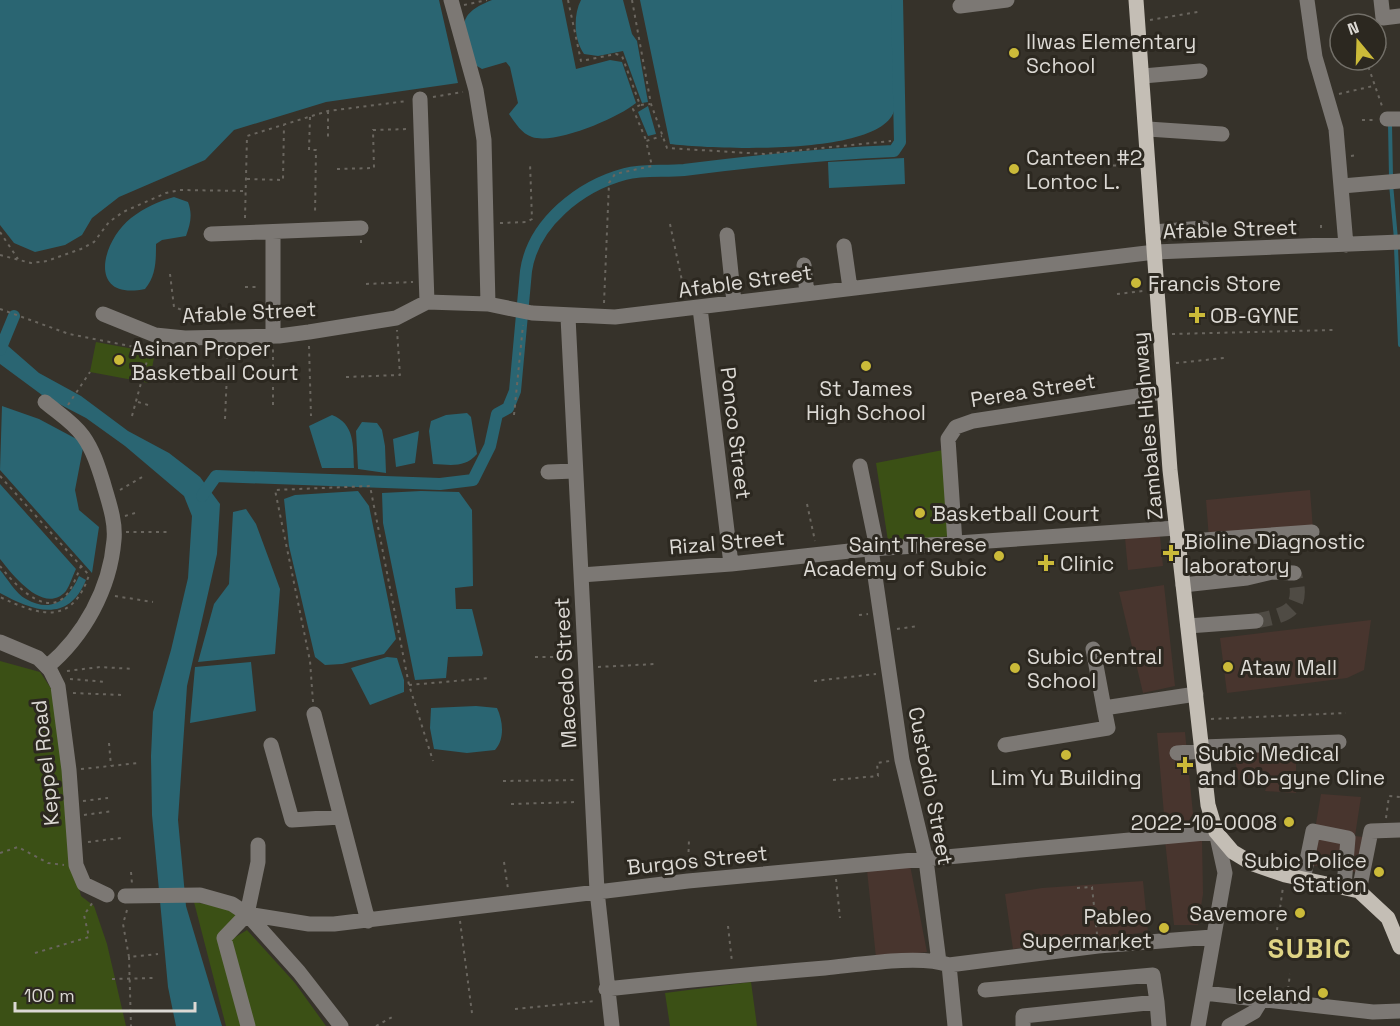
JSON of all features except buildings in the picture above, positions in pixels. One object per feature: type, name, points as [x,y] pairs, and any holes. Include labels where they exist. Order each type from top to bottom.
[{"type":"main road","name":"Zambales Highway","points":[[1136,0],[1148,129],[1148,165],[1158,289],[1163,392],[1208,805],[1216,832],[1233,852],[1285,875],[1359,891],[1394,918],[1400,947]]},
{"type":"street","points":[[960,6],[1007,0]]},
{"type":"street","points":[[1307,0],[1311,40],[1336,129],[1346,245]]},
{"type":"street","points":[[1381,0],[1383,18],[1400,16]]},
{"type":"street","points":[[452,4],[476,90],[484,140],[488,223],[488,304]]},
{"type":"street","points":[[1143,76],[1200,71]]},
{"type":"street","points":[[420,99],[427,303]]},
{"type":"street","points":[[1148,129],[1222,134]]},
{"type":"street","points":[[1342,186],[1400,182]]},
{"type":"street","points":[[211,234],[361,228]]},
{"type":"street","points":[[1153,232],[1203,228]]},
{"type":"street","points":[[273,233],[273,336]]},
{"type":"street","points":[[727,235],[734,302]]},
{"type":"street","name":"Afable Street","points":[[103,314],[153,342],[185,338],[273,336],[309,332],[396,318],[427,303],[488,304],[525,314],[604,318],[1155,252],[1397,242]]},
{"type":"street","points":[[844,246],[850,288]]},
{"type":"street","points":[[804,264],[807,294]]},
{"type":"street","name":"Ponco Street","points":[[694,309],[731,564]]},
{"type":"street","name":"Macedo Street","points":[[568,317],[597,891],[612,1026]]},
{"type":"street","name":"Perea Street","points":[[956,543],[948,439],[956,427],[973,421],[1163,392]]},
{"type":"street","points":[[0,642],[31,653],[53,678],[88,620],[100,593],[113,550],[114,531],[96,461],[85,439],[69,421],[45,402]]},
{"type":"street","name":"Custodio Street","points":[[860,466],[874,549],[882,631],[902,760],[926,860],[956,1026]]},
{"type":"street","points":[[548,471],[575,471]]},
{"type":"street","name":"Rizal Street","points":[[581,575],[956,543],[1312,532]]},
{"type":"street","points":[[1183,585],[1247,578],[1272,572],[1294,573]]},
{"type":"street","points":[[1188,626],[1256,621]]},
{"type":"street","points":[[1005,745],[1108,728],[1094,649]]},
{"type":"street","name":"Keppel Road","points":[[53,678],[69,770],[76,865],[84,884],[113,895]]},
{"type":"street","points":[[1104,708],[1196,694]]},
{"type":"street","points":[[314,714],[368,921]]},
{"type":"street","points":[[1177,753],[1203,749],[1340,742]]},
{"type":"street","points":[[271,745],[292,820],[340,817]]},
{"type":"street","points":[[1359,891],[1371,833],[1373,830],[1392,830]]},
{"type":"street","points":[[1303,879],[1313,831],[1348,838],[1344,886]]},
{"type":"street","points":[[1197,1026],[1225,873],[1216,832]]},
{"type":"street","name":"Burgos Street","points":[[113,895],[189,895],[224,901],[247,914],[320,925],[688,881],[904,859],[926,860],[1216,832]]},
{"type":"street","points":[[248,1026],[224,938],[247,914],[258,862],[258,845]]},
{"type":"street","points":[[247,914],[299,972],[341,1026]]},
{"type":"street","points":[[607,995],[733,974],[891,962],[944,963],[1098,946],[1212,937]]},
{"type":"street","points":[[985,990],[1153,975],[1159,1026]]},
{"type":"street","points":[[1204,993],[1374,1012],[1400,1011]]},
{"type":"street","points":[[1229,1026],[1254,1012],[1262,999]]},
{"type":"street","points":[[1023,1026],[1023,1016],[1157,1002]]},
{"type":"path","points":[[452,4],[487,0]]},
{"type":"path","points":[[568,0],[578,58],[584,62],[616,54],[622,56],[640,105]]},
{"type":"path","points":[[632,0],[651,104],[668,148],[718,153],[776,153],[891,141]]},
{"type":"path","points":[[1138,21],[1198,12]]},
{"type":"path","points":[[1369,72],[1373,86],[1394,119]]},
{"type":"path","points":[[1328,97],[1373,86]]},
{"type":"path","points":[[244,233],[247,136],[328,111],[476,90]]},
{"type":"path","points":[[604,318],[609,183],[615,174],[654,165],[633,109],[640,105],[651,104]]},
{"type":"path","points":[[328,111],[328,140]]},
{"type":"path","points":[[310,117],[309,150],[316,150],[315,230]]},
{"type":"path","points":[[246,179],[283,180],[284,125]]},
{"type":"path","points":[[337,169],[374,168],[373,130],[421,128]]},
{"type":"path","points":[[646,141],[662,136]]},
{"type":"path","points":[[488,223],[527,222],[532,219],[530,163]]},
{"type":"path","points":[[1098,166],[1148,165]]},
{"type":"path","points":[[0,255],[31,263],[66,256],[94,242],[109,222],[123,212],[166,193],[180,190],[246,191]]},
{"type":"path","points":[[670,224],[694,309]]},
{"type":"path","points":[[0,232],[19,260]]},
{"type":"path","points":[[170,274],[174,307],[185,311],[185,338]]},
{"type":"path","points":[[366,284],[425,281]]},
{"type":"path","points":[[1117,294],[1158,289]]},
{"type":"path","points":[[0,309],[9,314],[86,338],[153,342],[138,402],[132,416]]},
{"type":"path","points":[[514,416],[525,314]]},
{"type":"path","points":[[346,377],[400,375],[396,318]]},
{"type":"path","points":[[1160,334],[1333,330]]},
{"type":"path","points":[[309,332],[311,416]]},
{"type":"path","points":[[273,336],[273,405]]},
{"type":"path","points":[[225,419],[229,337]]},
{"type":"path","points":[[1161,364],[1224,358]]},
{"type":"path","points":[[63,410],[80,390],[90,372]]},
{"type":"path","points":[[138,402],[148,405]]},
{"type":"path","points":[[0,476],[89,575],[83,592],[68,610],[50,614],[25,609],[0,597]]},
{"type":"path","points":[[107,497],[144,476]]},
{"type":"path","points":[[314,714],[310,661],[275,490],[370,486],[409,685],[433,761]]},
{"type":"path","points":[[807,504],[819,555]]},
{"type":"path","points":[[114,531],[169,532]]},
{"type":"path","points":[[0,566],[28,595],[51,603],[61,599],[72,586],[81,566]]},
{"type":"path","points":[[100,593],[153,602]]},
{"type":"path","points":[[882,631],[918,626]]},
{"type":"path","points":[[535,657],[586,662],[655,664]]},
{"type":"path","points":[[53,678],[100,667],[134,669]]},
{"type":"path","points":[[813,681],[888,673]]},
{"type":"path","points":[[53,678],[107,682]]},
{"type":"path","points":[[53,678],[121,695]]},
{"type":"path","points":[[409,685],[490,678]]},
{"type":"path","points":[[1200,719],[1346,713]]},
{"type":"path","points":[[109,743],[111,766]]},
{"type":"path","points":[[832,780],[878,776],[877,763],[902,760]]},
{"type":"path","points":[[69,770],[139,763]]},
{"type":"path","points":[[503,781],[592,779]]},
{"type":"path","points":[[1392,830],[1389,796],[1400,797]]},
{"type":"path","points":[[72,809],[108,798]]},
{"type":"path","points":[[511,804],[593,802]]},
{"type":"path","points":[[72,809],[113,811]]},
{"type":"path","points":[[74,844],[122,838]]},
{"type":"path","points":[[688,881],[689,839]]},
{"type":"path","points":[[0,853],[18,847],[48,863],[76,865]]},
{"type":"path","points":[[504,862],[510,902]]},
{"type":"path","points":[[834,867],[840,918]]},
{"type":"path","points":[[1277,930],[1285,875]]},
{"type":"path","points":[[1077,888],[1092,886],[1098,946]]},
{"type":"path","points":[[35,953],[89,937],[84,915],[113,895]]},
{"type":"path","points":[[458,909],[472,1014]]},
{"type":"path","points":[[123,924],[131,980],[131,1026]]},
{"type":"path","points":[[728,926],[733,974]]},
{"type":"path","points":[[129,957],[158,954]]},
{"type":"path","points":[[1286,1002],[1290,974]]},
{"type":"path","points":[[112,979],[153,978]]},
{"type":"path","points":[[515,1009],[607,995]]},
{"type":"path","points":[[376,1026],[394,1016]]},
{"type":"shaded area","points":[[1310,490],[1313,530],[1209,539],[1206,500]]},
{"type":"shaded area","points":[[1160,536],[1163,566],[1128,570],[1125,538]]},
{"type":"shaded area","points":[[1164,585],[1175,686],[1143,693],[1119,592]]},
{"type":"shaded area","points":[[1371,620],[1364,670],[1347,678],[1227,693],[1220,638]]},
{"type":"shaded area","points":[[1185,732],[1194,824],[1165,826],[1157,733]]},
{"type":"shaded area","points":[[1296,746],[1296,793],[1265,791],[1267,786],[1256,786],[1255,778],[1238,780],[1234,749]]},
{"type":"shaded area","points":[[1321,794],[1361,797],[1355,836],[1371,838],[1363,873],[1309,865]]},
{"type":"shaded area","points":[[1202,839],[1203,894],[1198,925],[1174,925],[1165,840]]},
{"type":"shaded area","points":[[910,865],[927,952],[876,958],[867,870]]},
{"type":"shaded area","points":[[1143,881],[1148,932],[1013,949],[1005,894],[1042,888]]},
{"type":"green space","points":[[96,342],[155,353],[149,383],[90,372]]},
{"type":"green space","points":[[943,450],[952,536],[888,541],[876,463]]},
{"type":"green space","points":[[0,661],[40,672],[54,693],[74,869],[81,896],[94,906],[107,944],[126,1026],[0,1026]]},
{"type":"green space","points":[[194,902],[225,908],[238,917],[219,938],[243,1026],[226,1026]]},
{"type":"green space","points":[[247,930],[295,983],[326,1026],[253,1026],[229,941]]},
{"type":"green space","points":[[751,982],[757,1026],[670,1026],[665,993]]},
{"type":"water","points":[[0,0],[439,0],[458,83],[326,102],[234,130],[205,160],[119,197],[92,218],[82,235],[65,245],[35,252],[14,243],[0,225]]},
{"type":"water","points":[[492,0],[562,0],[576,69],[610,60],[622,62],[636,103],[615,116],[570,134],[542,138],[532,137],[525,133],[509,114],[518,103],[510,67],[506,62],[482,69],[472,63],[464,33],[466,18],[471,12]]},
{"type":"water","points":[[581,0],[623,0],[632,34],[637,41],[648,102],[642,103],[623,51],[598,56],[584,54],[578,42],[576,27],[578,6]]},
{"type":"water","points":[[640,0],[893,0],[894,111],[882,126],[859,136],[828,143],[755,148],[670,144]]},
{"type":"water","points":[[648,106],[656,134],[648,136],[638,112]]},
{"type":"water","points":[[904,158],[905,184],[829,188],[828,162]]},
{"type":"water","points":[[174,197],[188,202],[190,207],[189,228],[186,236],[162,240],[156,244],[153,274],[145,289],[127,290],[114,286],[107,278],[105,267],[112,241],[131,218],[157,203]]},
{"type":"water","points":[[0,339],[39,373],[81,396],[128,431],[169,453],[200,477],[220,504],[217,554],[187,686],[178,820],[186,906],[222,1026],[176,1026],[168,987],[152,815],[153,712],[188,578],[192,516],[184,496],[125,446],[86,418],[42,395],[0,364]]},
{"type":"water","points":[[2,406],[39,419],[84,443],[75,490],[79,510],[99,527],[92,573],[0,470]]},
{"type":"water","points":[[467,413],[471,417],[477,454],[463,464],[433,464],[429,431],[431,421],[446,415]]},
{"type":"water","points":[[332,415],[340,419],[349,430],[353,443],[354,468],[322,468],[309,426]]},
{"type":"water","points":[[362,422],[377,423],[382,430],[386,473],[358,469],[356,431]]},
{"type":"water","points":[[419,431],[415,463],[396,467],[393,439]]},
{"type":"water","points":[[0,484],[76,569],[66,591],[57,597],[48,599],[29,590],[0,559]]},
{"type":"water","points":[[358,491],[369,506],[396,639],[384,654],[342,664],[325,665],[315,657],[289,546],[284,499],[295,495]]},
{"type":"water","points":[[459,492],[472,510],[473,586],[455,588],[456,609],[472,609],[483,653],[482,656],[448,657],[446,678],[415,680],[383,523],[382,493]]},
{"type":"water","points":[[246,509],[256,524],[280,589],[275,654],[198,662],[214,604],[229,584],[233,512]]},
{"type":"water","points":[[0,570],[22,597],[44,605],[58,602],[65,597],[79,576],[86,580],[70,603],[49,610],[25,605],[0,593]]},
{"type":"water","points":[[387,657],[397,658],[404,680],[404,692],[370,705],[351,668]]},
{"type":"water","points":[[251,662],[256,711],[190,723],[195,667]]},
{"type":"water","points":[[476,706],[497,708],[502,730],[495,750],[467,753],[434,749],[430,728],[431,708]]},
{"type":"waterway","points":[[202,496],[216,476],[440,484],[473,480],[490,446],[497,414],[508,408],[515,391],[526,271],[530,254],[538,237],[549,222],[561,209],[592,187],[632,172],[684,170],[789,158],[894,151],[900,142],[897,0]]},
{"type":"waterway","points":[[1390,124],[1391,177]]},
{"type":"waterway","points":[[1391,184],[1396,239]]},
{"type":"waterway","points":[[1396,247],[1400,345]]},
{"type":"waterway","points":[[0,350],[14,316]]},
{"type":"tunnel","points":[[1256,621],[1277,616],[1291,609],[1297,595],[1294,573]]},
{"type":"place","name":"Ilwas Elementary School","points":[[1014,53]]},
{"type":"place","name":"Canteen #2 Lontoc L.","points":[[1014,169]]},
{"type":"place","name":"Francis Store","points":[[1136,283]]},
{"type":"place","name":"OB-GYNE","points":[[1197,315]]},
{"type":"place","name":"Asinan Proper Basketball Court","points":[[119,360]]},
{"type":"place","name":"St James High School","points":[[866,366]]},
{"type":"place","name":"Basketball Court","points":[[920,513]]},
{"type":"place","name":"Bioline Diagnostic laboratory","points":[[1171,553]]},
{"type":"place","name":"Saint Therese Academy of Subic","points":[[999,556]]},
{"type":"place","name":"Clinic","points":[[1046,563]]},
{"type":"place","name":"Ataw Mall","points":[[1228,667]]},
{"type":"place","name":"Subic Central School","points":[[1015,668]]},
{"type":"place","name":"Lim Yu Building","points":[[1066,755]]},
{"type":"place","name":"Subic Medical and Ob-gyne Cline","points":[[1185,765]]},
{"type":"place","name":"2022-10-0008","points":[[1289,822]]},
{"type":"place","name":"Subic Police Station","points":[[1379,872]]},
{"type":"place","name":"Savemore","points":[[1300,913]]},
{"type":"place","name":"Pableo Supermarket","points":[[1164,928]]},
{"type":"place","name":"Iceland","points":[[1323,993]]},
{"type":"district","name":"SUBIC","points":[[1310,948]]}]
